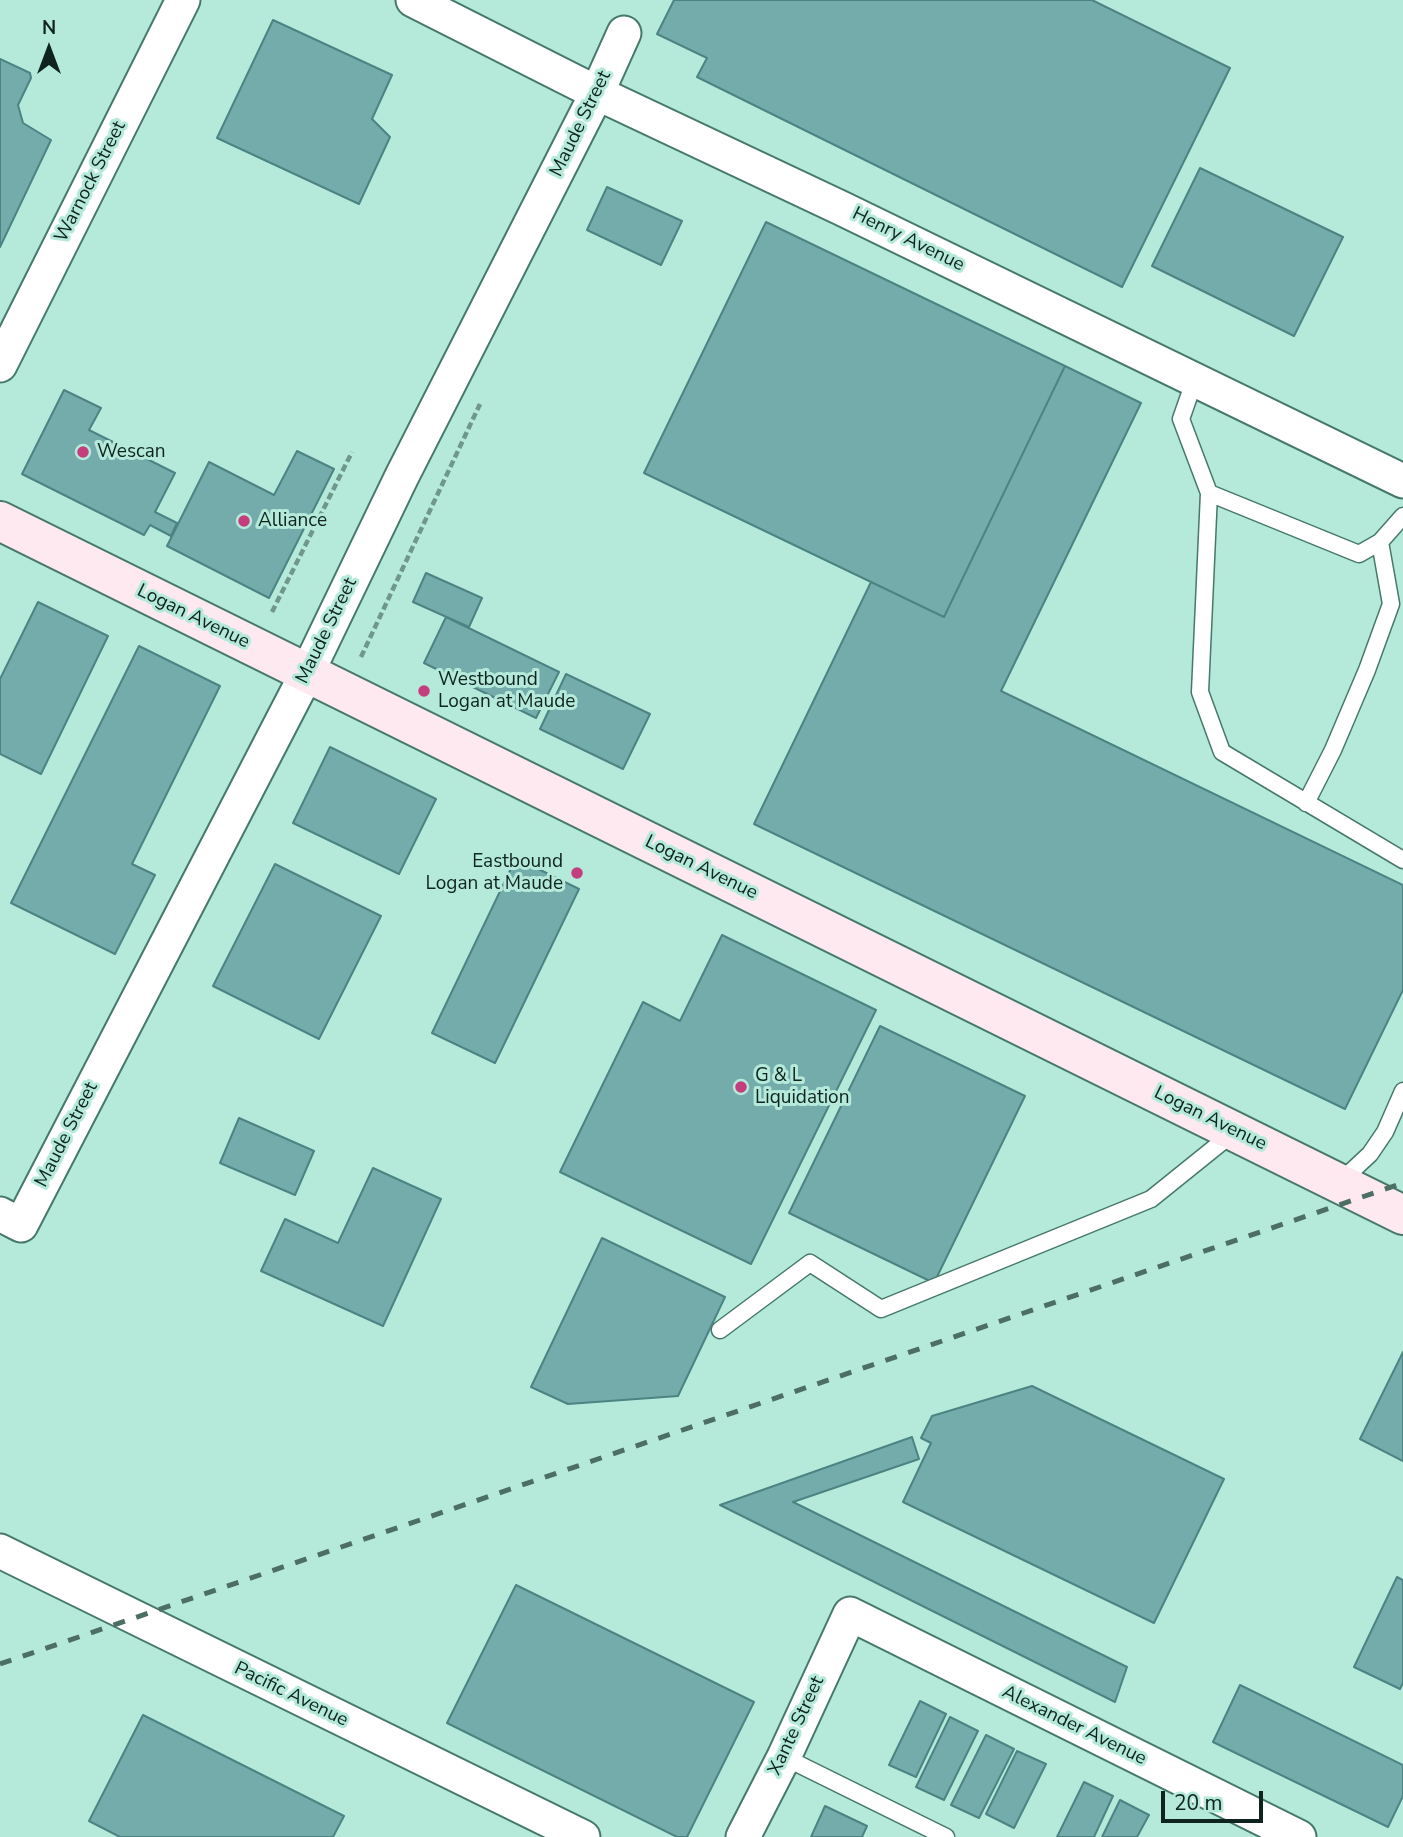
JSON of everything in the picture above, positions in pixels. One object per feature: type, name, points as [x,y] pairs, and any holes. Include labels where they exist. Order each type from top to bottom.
[{"type":"main road","name":"Logan Avenue","points":[[0,521],[1403,1215]]},
{"type":"street","name":"Warnock Street","points":[[0,365],[183,0]]},
{"type":"street","name":"Henry Avenue","points":[[413,0],[597,93],[1403,481]]},
{"type":"street","name":"Maude Street","points":[[10,1220],[307,673],[402,476],[597,93],[624,33]]},
{"type":"street","name":"Pacific Avenue","points":[[0,1551],[583,1837]]},
{"type":"street","name":"Xante Street","points":[[743,1837],[784,1757],[850,1614]]},
{"type":"street","name":"Alexander Avenue","points":[[850,1614],[1299,1837]]},
{"type":"lane","points":[[1195,379],[1181,419],[1209,493],[1200,692],[1222,752],[1403,860]]},
{"type":"lane","points":[[1209,493],[1359,554],[1380,542],[1403,516]]},
{"type":"lane","points":[[1306,803],[1347,716],[1391,604],[1380,542]]},
{"type":"lane","points":[[1339,1183],[1370,1154],[1385,1132],[1403,1091]]},
{"type":"lane","points":[[720,1329],[810,1263],[881,1309],[1151,1199],[1234,1132]]},
{"type":"lane","points":[[784,1757],[946,1837]]},
{"type":"path","points":[[361,657],[481,402]]},
{"type":"path","points":[[272,612],[352,452]]},
{"type":"building","points":[[674,0],[1092,0],[1230,68],[1122,287],[697,77],[707,58],[657,34]]},
{"type":"building","points":[[273,20],[392,75],[372,119],[390,137],[359,204],[217,138]]},
{"type":"building","points":[[0,59],[30,73],[31,78],[18,105],[23,123],[51,140],[0,247]]},
{"type":"building","points":[[1200,168],[1343,237],[1294,336],[1152,266]]},
{"type":"building","points":[[607,187],[682,221],[661,265],[587,230]]},
{"type":"building","points":[[766,222],[1065,366],[944,617],[644,473]]},
{"type":"building","points":[[1065,366],[1141,403],[1001,691],[1403,885],[1403,990],[1345,1109],[754,824],[871,582],[944,617]]},
{"type":"building","name":"Wescan","points":[[64,390],[101,408],[89,430],[175,473],[155,512],[177,523],[171,536],[150,525],[144,535],[22,474]]},
{"type":"building","name":"Alliance","points":[[297,451],[334,469],[269,598],[167,546],[209,462],[274,495]]},
{"type":"building","points":[[426,573],[482,598],[469,627],[413,602]]},
{"type":"building","points":[[38,602],[108,636],[41,774],[0,754],[0,679]]},
{"type":"building","points":[[446,617],[559,672],[536,718],[424,663]]},
{"type":"building","points":[[139,646],[220,686],[132,864],[155,875],[115,954],[11,903]]},
{"type":"building","points":[[566,674],[650,714],[623,769],[540,729]]},
{"type":"building","points":[[330,747],[436,799],[399,874],[293,823]]},
{"type":"building","points":[[516,858],[579,889],[495,1063],[432,1033]]},
{"type":"building","points":[[275,864],[381,916],[319,1039],[213,986]]},
{"type":"building","points":[[722,935],[876,1010],[751,1264],[560,1172],[643,1002],[680,1021]]},
{"type":"building","points":[[880,1026],[1025,1096],[934,1283],[789,1213]]},
{"type":"building","points":[[239,1118],[314,1151],[295,1195],[220,1163]]},
{"type":"building","points":[[373,1168],[441,1199],[383,1326],[261,1271],[285,1219],[338,1243]]},
{"type":"building","points":[[602,1238],[725,1297],[678,1396],[568,1404],[531,1387]]},
{"type":"building","points":[[1403,1352],[1403,1461],[1360,1439]]},
{"type":"building","points":[[1032,1386],[1224,1479],[1154,1623],[903,1502],[931,1443],[921,1438],[932,1416]]},
{"type":"building","points":[[912,1437],[919,1459],[793,1502],[1127,1667],[1115,1702],[720,1505]]},
{"type":"building","points":[[1397,1577],[1403,1580],[1403,1683],[1400,1689],[1354,1667]]},
{"type":"building","points":[[516,1585],[754,1702],[687,1837],[677,1837],[447,1723]]},
{"type":"building","points":[[1240,1685],[1403,1765],[1403,1796],[1388,1827],[1213,1742]]},
{"type":"building","points":[[920,1701],[946,1714],[916,1777],[889,1765]]},
{"type":"building","points":[[143,1715],[344,1816],[333,1837],[120,1837],[89,1821]]},
{"type":"building","points":[[950,1717],[978,1731],[944,1800],[916,1787]]},
{"type":"building","points":[[986,1735],[1014,1749],[979,1818],[951,1805]]},
{"type":"building","points":[[1017,1751],[1046,1764],[1014,1828],[986,1814]]},
{"type":"building","points":[[1084,1782],[1113,1796],[1094,1837],[1057,1837]]},
{"type":"building","points":[[1120,1800],[1149,1815],[1137,1837],[1102,1837]]},
{"type":"building","points":[[825,1806],[867,1826],[862,1837],[811,1837]]},
{"type":"railway","points":[[0,1664],[1403,1183]]},
{"type":"place","name":"Wescan","points":[[83,452]]},
{"type":"place","name":"Alliance","points":[[244,521]]},
{"type":"place","name":"Westbound Logan at Maude","points":[[424,691]]},
{"type":"place","name":"Eastbound Logan at Maude","points":[[577,873]]},
{"type":"place","name":"G & L Liquidation","points":[[741,1087]]}]
